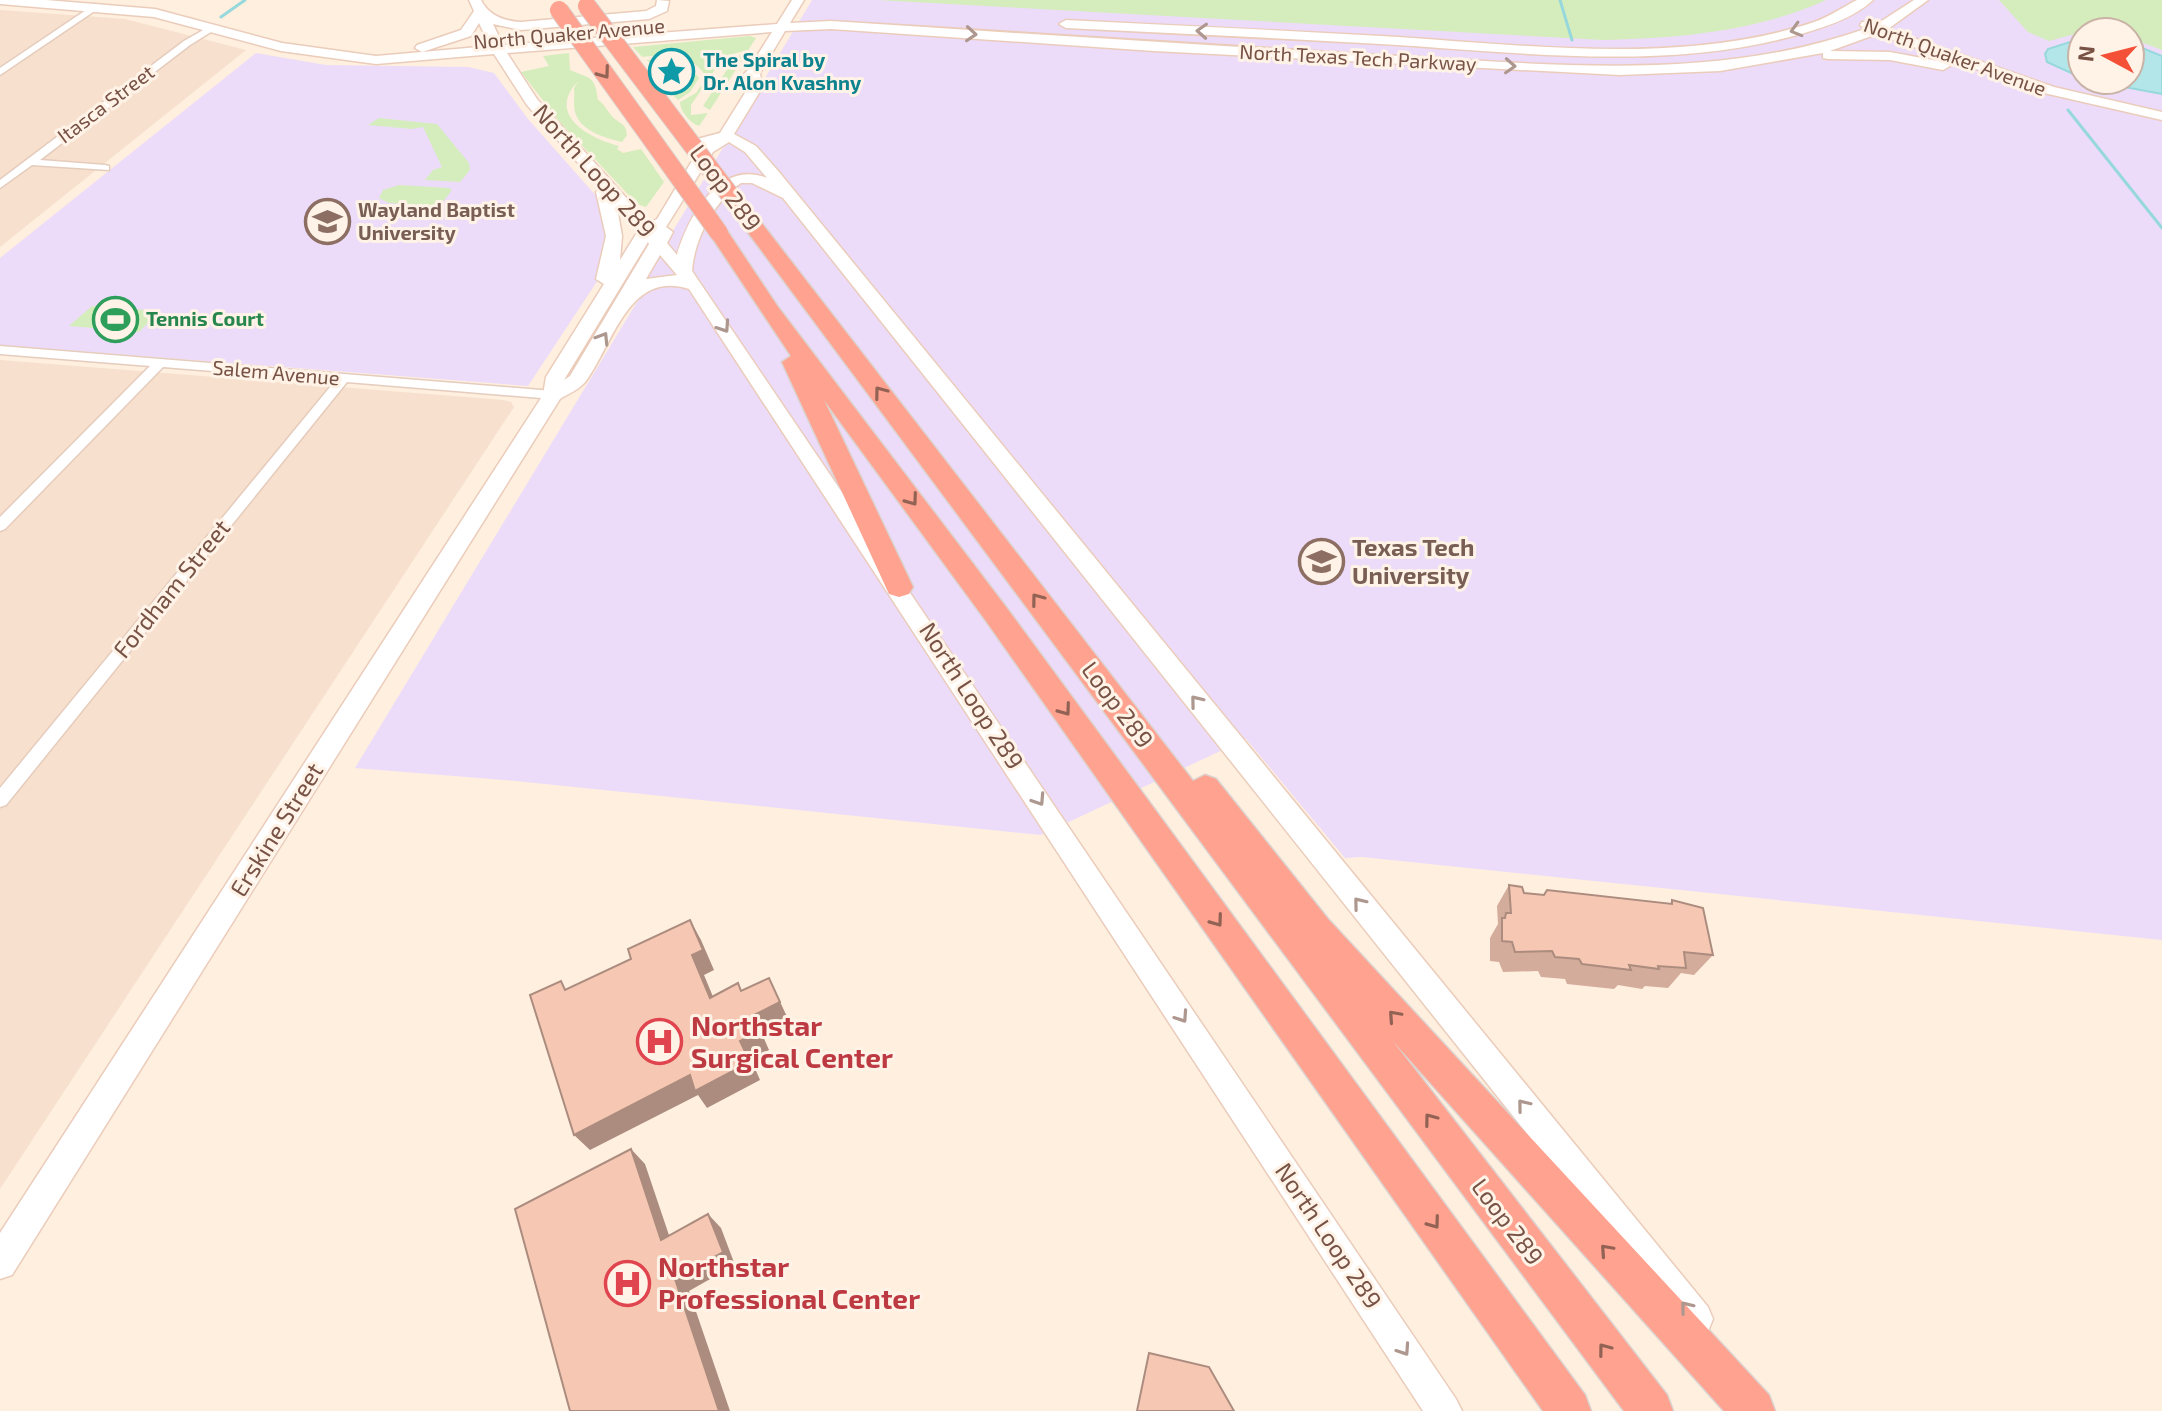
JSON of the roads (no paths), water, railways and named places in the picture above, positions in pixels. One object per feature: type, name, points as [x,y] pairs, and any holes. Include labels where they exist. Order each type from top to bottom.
[{"type":"highway","name":"Loop 289","points":[[585,2],[1651,1411]]},
{"type":"highway","name":"Loop 289","points":[[555,5],[719,233],[769,310],[996,614],[1569,1411]]},
{"type":"highway","points":[[769,310],[899,587]]},
{"type":"highway","points":[[1074,648],[1118,677],[1316,930],[1753,1411]]},
{"type":"main road","name":"North Quaker Avenue","points":[[0,0],[155,13],[281,47],[376,60],[679,22],[785,21]]},
{"type":"main road","points":[[420,48],[466,33],[477,6],[504,25],[521,26],[649,15],[662,8],[663,0]]},
{"type":"main road","points":[[663,0],[679,22]]},
{"type":"main road","name":"Erskine Street","points":[[712,143],[738,87],[753,73],[798,0]]},
{"type":"main road","name":"North Texas Tech Parkway","points":[[1058,24],[1614,51],[1704,47],[1747,41],[1790,32],[1843,15],[1867,0]]},
{"type":"main road","name":"North Texas Tech Parkway","points":[[785,21],[1170,48],[1620,71],[1720,67],[1822,49],[1878,29],[1922,0]]},
{"type":"main road","name":"North Loop 289","points":[[477,6],[496,46],[532,102],[598,179],[656,232],[690,278],[899,587],[1444,1411]]},
{"type":"main road","name":"North Quaker Avenue","points":[[1843,15],[2040,90],[2162,116]]},
{"type":"main road","points":[[785,21],[998,21]]},
{"type":"main road","name":"North Quaker Avenue","points":[[349,56],[420,48],[496,46]]},
{"type":"main road","points":[[1770,60],[1827,55],[1890,56],[2040,90]]},
{"type":"main road","points":[[376,60],[404,65],[487,67],[499,72],[514,93],[532,102]]},
{"type":"main road","name":"Erskine Street","points":[[553,395],[555,377],[584,331],[656,232],[712,143],[755,88],[753,73]]},
{"type":"main road","points":[[712,143],[736,138],[752,151],[1771,1411]]},
{"type":"main road","points":[[584,331],[616,245],[614,219],[598,179]]},
{"type":"main road","points":[[628,297],[648,282],[660,278],[690,278],[687,245],[726,184],[740,179],[762,181],[791,199]]},
{"type":"main road","name":"Erskine Street","points":[[0,1263],[553,395],[577,380],[628,297],[656,232]]},
{"type":"street","points":[[0,72],[98,6]]},
{"type":"street","name":"Itasca Street","points":[[0,185],[187,43],[215,27]]},
{"type":"street","points":[[30,162],[105,168]]},
{"type":"street","name":"Salem Avenue","points":[[0,350],[553,395]]},
{"type":"street","points":[[0,526],[160,363]]},
{"type":"street","name":"Fordham Street","points":[[0,800],[344,378]]},
{"type":"water","points":[[2066,43],[2066,71],[2047,62],[2045,54],[2048,49]]},
{"type":"water","points":[[2146,50],[2162,56],[2162,94],[2146,91]]},
{"type":"waterway","points":[[221,17],[245,0]]},
{"type":"waterway","points":[[1560,0],[1572,40]]},
{"type":"waterway","points":[[2068,110],[2162,228]]},
{"type":"place","name":"The Spiral by Dr. Alon Kvashny","points":[[672,72]]},
{"type":"place","name":"Wayland Baptist University","points":[[327,222]]},
{"type":"place","name":"Tennis Court","points":[[115,319]]},
{"type":"place","name":"Texas Tech University","points":[[1321,562]]},
{"type":"place","name":"Northstar Surgical Center","points":[[660,1042]]},
{"type":"place","name":"Northstar Professional Center","points":[[627,1283]]}]
